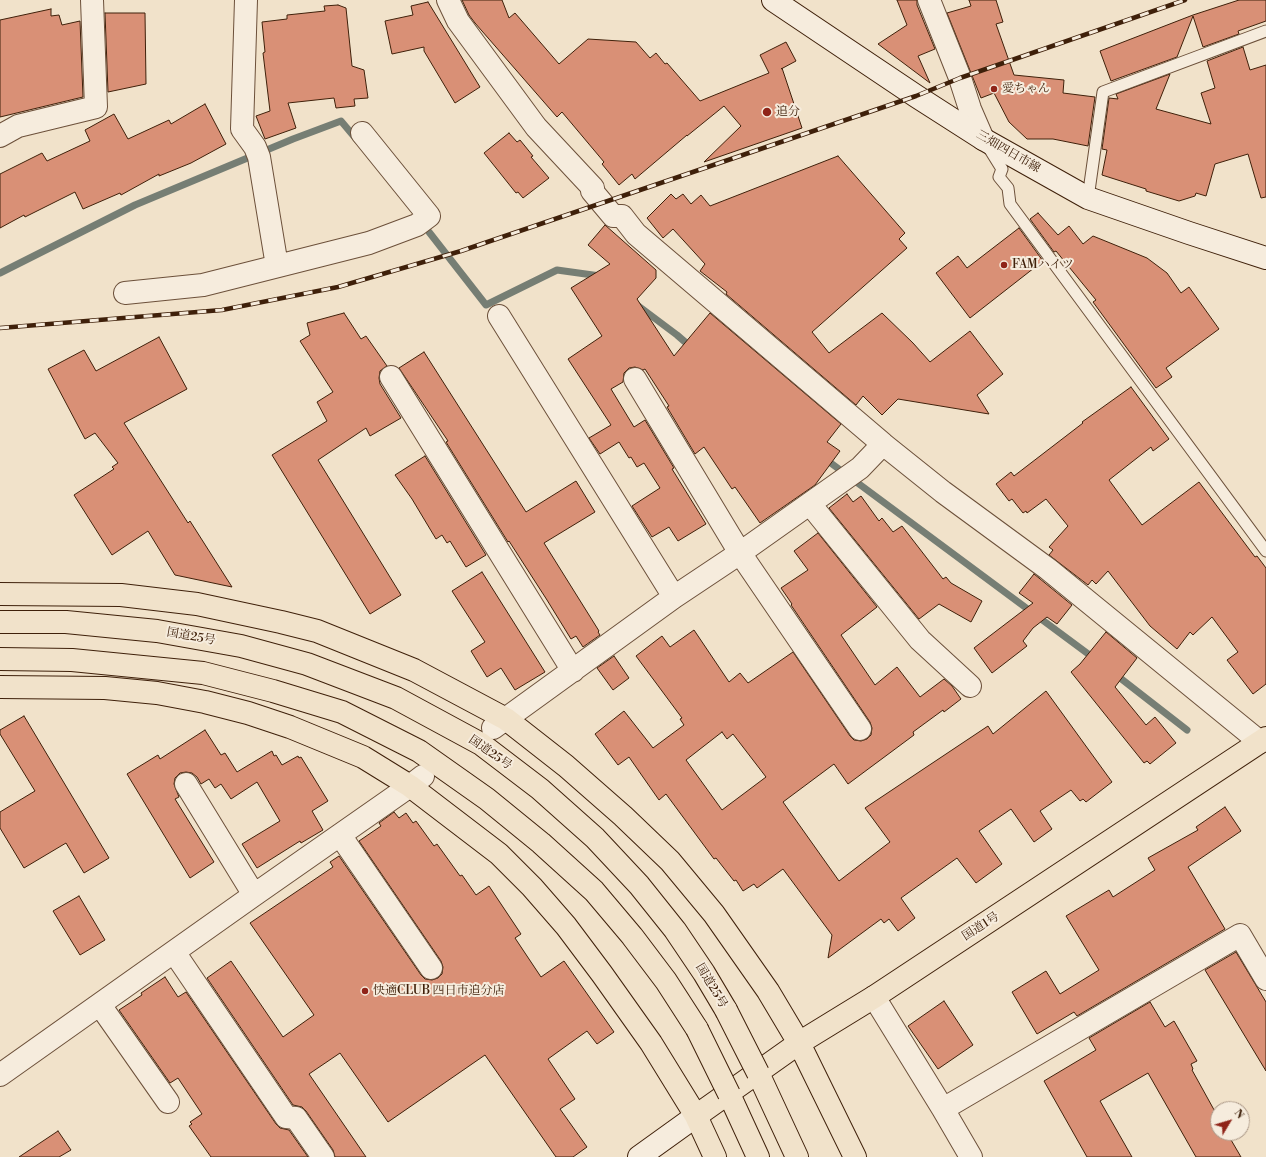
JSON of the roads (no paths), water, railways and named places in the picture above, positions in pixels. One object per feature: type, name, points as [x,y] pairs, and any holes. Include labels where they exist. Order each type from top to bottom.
[{"type":"highway","points":[[0,594],[121,595],[197,604],[317,631],[414,670],[572,771],[623,816],[670,861],[714,914],[768,991],[799,1043],[855,1157]]},
{"type":"highway","name":"国道25号","points":[[0,622],[66,622],[157,631],[241,646],[307,664],[396,698],[481,744],[540,789],[594,838],[639,885],[675,930],[704,973],[726,1010],[758,1073],[794,1150]]},
{"type":"highway","points":[[0,659],[72,660],[203,672],[342,712],[419,750],[487,799],[541,843],[594,891],[632,936],[666,981],[697,1029],[758,1157]]},
{"type":"highway","points":[[0,687],[105,688],[157,693],[205,702],[248,712],[290,727],[364,757],[416,781],[499,854],[537,892],[566,926],[651,1043],[696,1116],[715,1157]]},
{"type":"highway","name":"国道1号","points":[[696,1116],[799,1043],[874,997],[1263,740]]},
{"type":"street","points":[[0,136],[18,126],[96,107],[92,0]]},
{"type":"street","points":[[246,0],[242,129],[257,152],[277,266]]},
{"type":"street","points":[[448,0],[458,22],[536,127],[594,188],[592,192],[613,216],[622,216],[636,234],[883,444],[943,492],[1048,569],[1263,740]]},
{"type":"street","name":"三畑四日市線","points":[[773,0],[983,139],[1088,198],[1266,258]]},
{"type":"street","points":[[929,0],[960,78],[970,110],[983,139]]},
{"type":"street","points":[[125,293],[203,285],[369,243],[417,225],[429,216],[362,133]]},
{"type":"street","points":[[499,316],[674,597]]},
{"type":"street","points":[[391,377],[573,671]]},
{"type":"street","points":[[635,379],[740,553],[860,728]]},
{"type":"street","points":[[499,723],[674,597],[740,553],[860,468],[883,444]]},
{"type":"street","points":[[810,504],[920,640],[970,686]]},
{"type":"street","points":[[0,1075],[416,781]]},
{"type":"street","points":[[186,784],[254,895]]},
{"type":"street","points":[[340,836],[431,968]]},
{"type":"street","points":[[943,1109],[1240,935],[1266,979]]},
{"type":"street","points":[[174,952],[286,1117],[296,1118],[323,1157]]},
{"type":"street","points":[[874,997],[971,1157]]},
{"type":"street","points":[[100,1005],[168,1102]]},
{"type":"street","points":[[639,1157],[696,1116]]},
{"type":"lane","points":[[1088,198],[1103,92],[1266,32]]},
{"type":"lane","points":[[983,139],[1002,169],[999,177],[1008,188],[1010,204],[1266,551]]},
{"type":"waterway","points":[[0,273],[135,205],[293,139],[341,121],[357,140]]},
{"type":"waterway","points":[[429,232],[486,305],[557,270],[600,276]]},
{"type":"waterway","points":[[637,305],[692,348]]},
{"type":"waterway","points":[[824,458],[1095,659]]},
{"type":"waterway","points":[[1115,674],[1187,730]]},
{"type":"railway","points":[[0,328],[222,310],[338,287],[461,251],[916,96],[960,78],[1185,0]]},
{"type":"place","name":"愛ちゃん","points":[[994,89]]},
{"type":"place","name":"追分","points":[[767,112]]},
{"type":"place","name":"FAMハイツ","points":[[1004,265]]},
{"type":"place","name":"快適CLUB 四日市追分店","points":[[365,991]]}]
